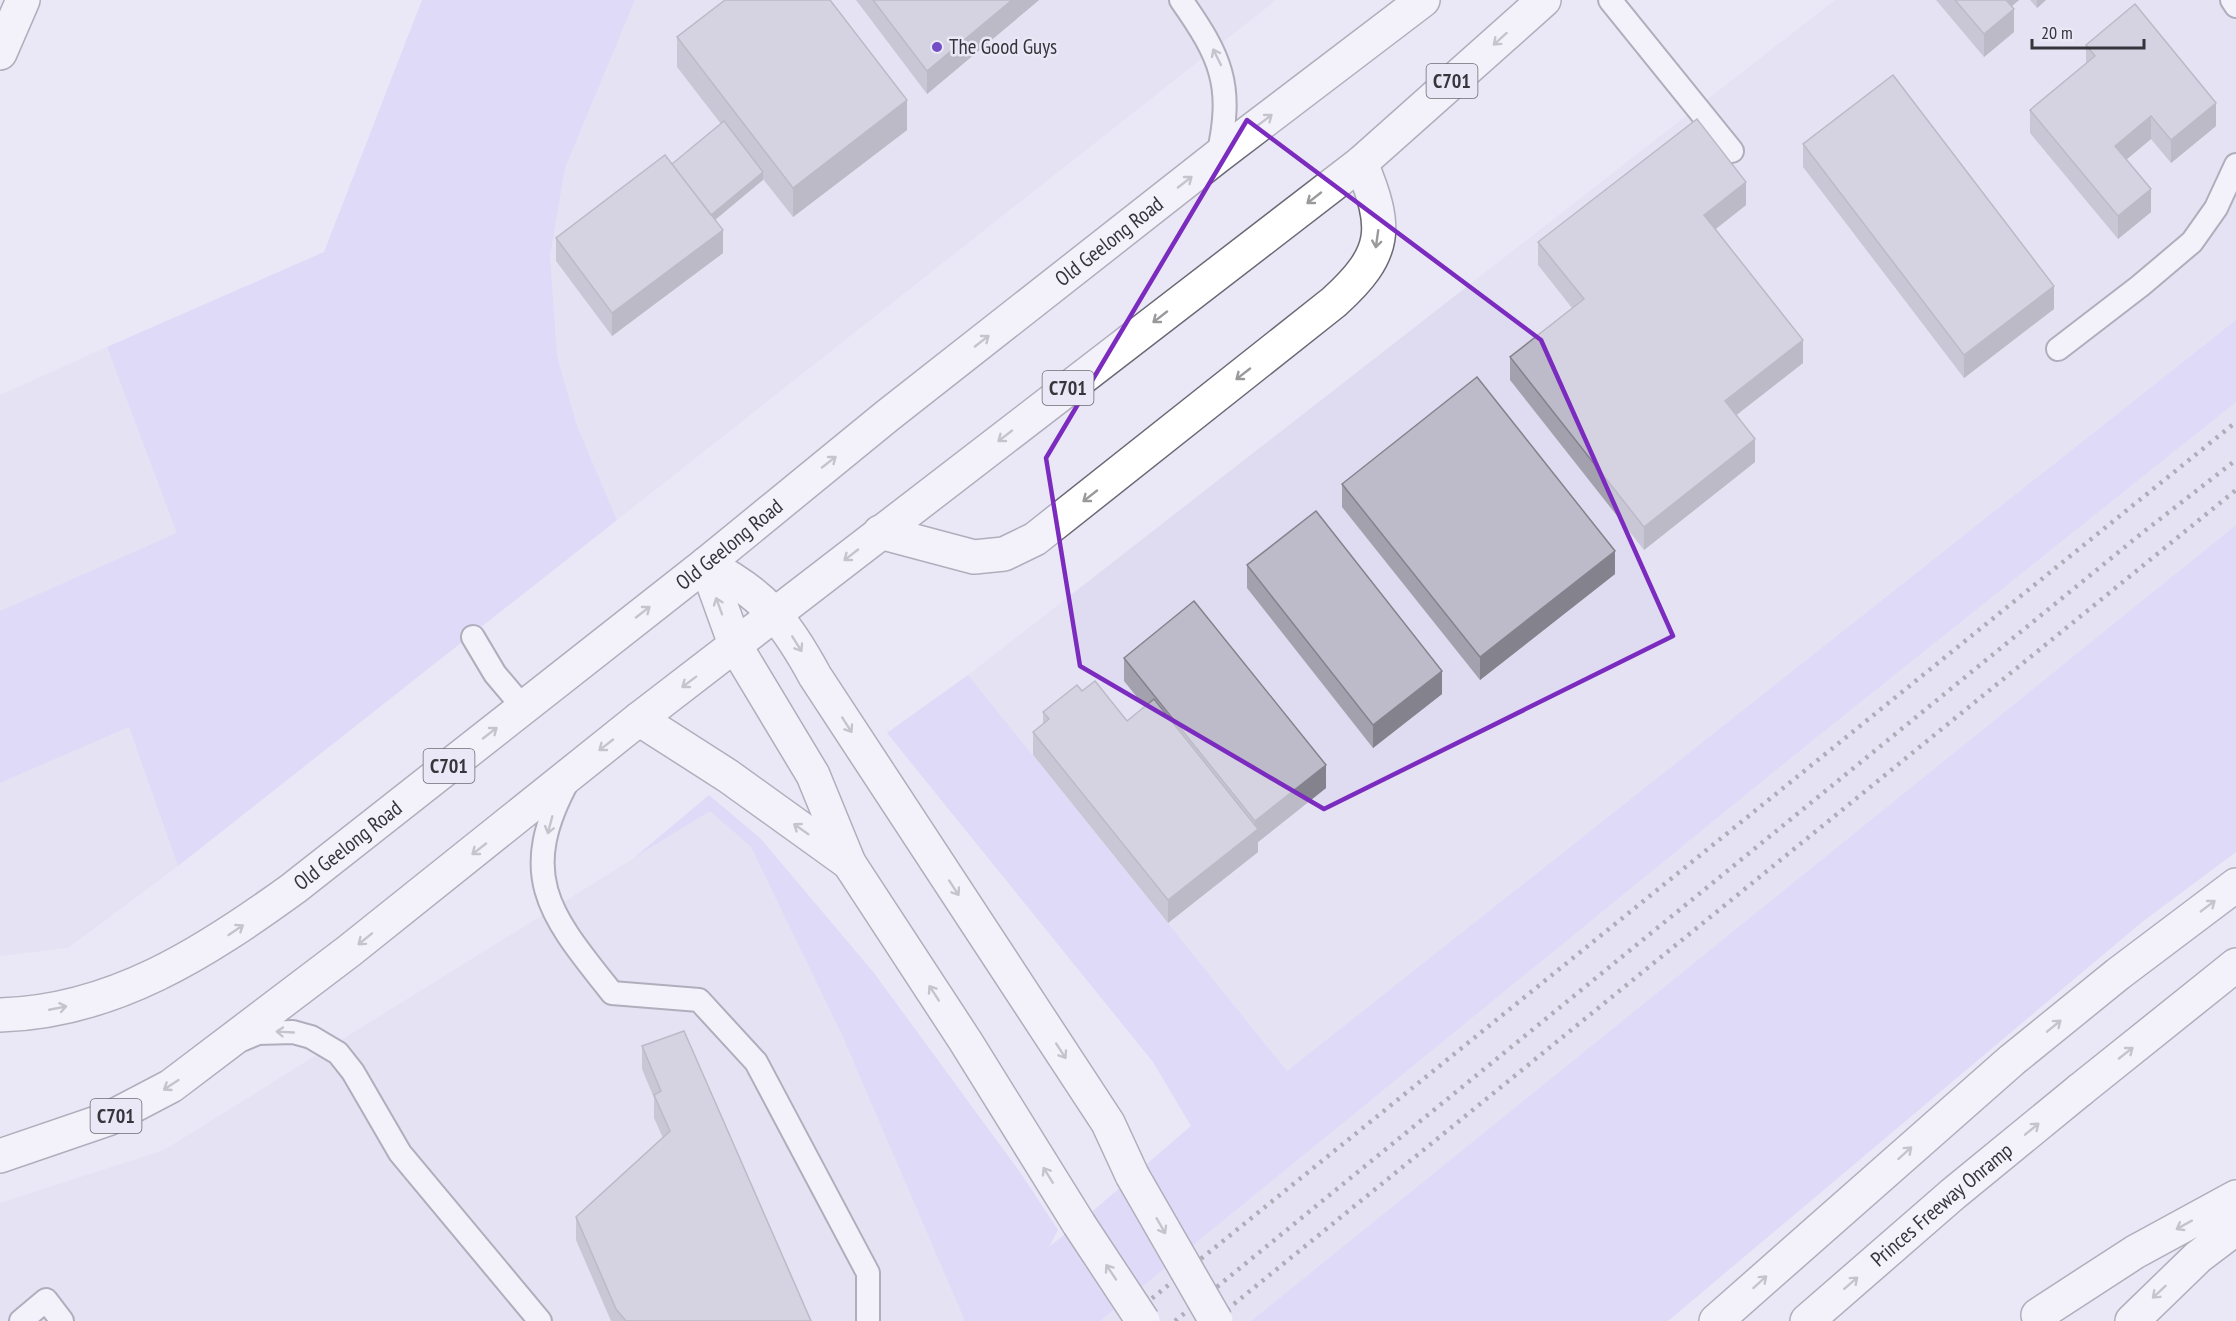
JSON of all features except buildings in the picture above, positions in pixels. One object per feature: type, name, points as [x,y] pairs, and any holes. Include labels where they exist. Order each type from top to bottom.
[{"type":"main road","points":[[0,53],[23,0]]},
{"type":"main road","name":"Old Geelong Road","points":[[0,1015],[71,1006],[129,988],[187,961],[238,929],[294,888],[706,564],[783,498],[1218,156],[1423,0]]},
{"type":"main road","name":"C701","points":[[0,1156],[85,1129],[135,1107],[219,1051],[522,815],[639,719],[736,647],[880,532],[1361,163],[1544,0]]},
{"type":"main road","points":[[880,532],[974,557],[1004,554],[1035,539],[1334,302],[1359,278],[1376,250],[1379,220],[1376,198],[1361,163]]},
{"type":"main road","points":[[706,564],[748,588],[776,615],[798,644],[814,676],[1108,1123],[1131,1175],[1220,1318]]},
{"type":"main road","points":[[706,564],[736,647],[813,775],[849,863],[1143,1321]]},
{"type":"main road","points":[[639,719],[728,776],[849,863]]},
{"type":"main road","points":[[1716,1321],[2012,1060],[2118,974],[2236,885]]},
{"type":"main road","name":"Princes Freeway Onramp","points":[[1807,1321],[1953,1194],[2236,965]]},
{"type":"main road","points":[[2033,1318],[2136,1252],[2236,1197]]},
{"type":"main road","points":[[2132,1321],[2183,1270],[2236,1228]]},
{"type":"lane","points":[[1181,0],[1207,36],[1221,67],[1225,107],[1224,129],[1218,156]]},
{"type":"lane","points":[[1610,0],[1732,151]]},
{"type":"lane","points":[[2232,0],[2236,6]]},
{"type":"lane","points":[[2058,349],[2140,286],[2192,242],[2216,208],[2236,165]]},
{"type":"lane","points":[[473,637],[495,674],[523,707]]},
{"type":"lane","points":[[573,772],[553,811],[544,865],[544,890],[563,929],[612,993],[699,1000],[756,1062],[868,1273],[868,1321]]},
{"type":"lane","points":[[219,1051],[258,1034],[293,1032],[311,1038],[338,1053],[353,1072],[400,1153],[540,1321]]},
{"type":"lane","points":[[21,1321],[46,1300],[62,1321]]},
{"type":"highlighted area","points":[[1247,120],[1541,340],[1673,636],[1324,809],[1080,666],[1046,458]]},
{"type":"shaded area","points":[[422,0],[635,0],[565,168],[550,256],[557,356],[577,426],[617,520],[178,866],[129,727],[0,783],[0,611],[177,533],[107,347],[324,252]]},
{"type":"shaded area","points":[[635,0],[1276,0],[617,520],[577,426],[557,356],[550,256],[565,168]]},
{"type":"shaded area","points":[[1835,0],[2236,0],[2236,320],[1287,1071],[968,675]]},
{"type":"shaded area","points":[[2236,320],[2236,402],[1797,753],[1100,1321],[965,1321],[842,1035],[751,847],[710,811],[634,858],[709,795],[760,838],[874,973],[1022,1175],[1058,1230],[1049,1247],[1191,1126],[1153,1062],[887,733],[968,675],[1287,1071]]},
{"type":"shaded area","points":[[107,347],[178,533],[0,611],[0,395]]},
{"type":"shaded area","points":[[2236,402],[2236,525],[1251,1321],[1100,1321],[1797,753]]},
{"type":"shaded area","points":[[2236,525],[2236,852],[2142,922],[1668,1321],[1251,1321]]},
{"type":"shaded area","points":[[129,727],[178,866],[68,948],[0,956],[0,783]]},
{"type":"shaded area","points":[[710,811],[751,847],[842,1035],[965,1321],[0,1321],[0,1203],[164,1150]]},
{"type":"railway","points":[[1124,1321],[2236,422]]},
{"type":"railway","points":[[1175,1321],[2142,533],[2236,460]]},
{"type":"railway","points":[[1213,1321],[2236,490]]},
{"type":"place","name":"The Good Guys","points":[[937,47]]}]
